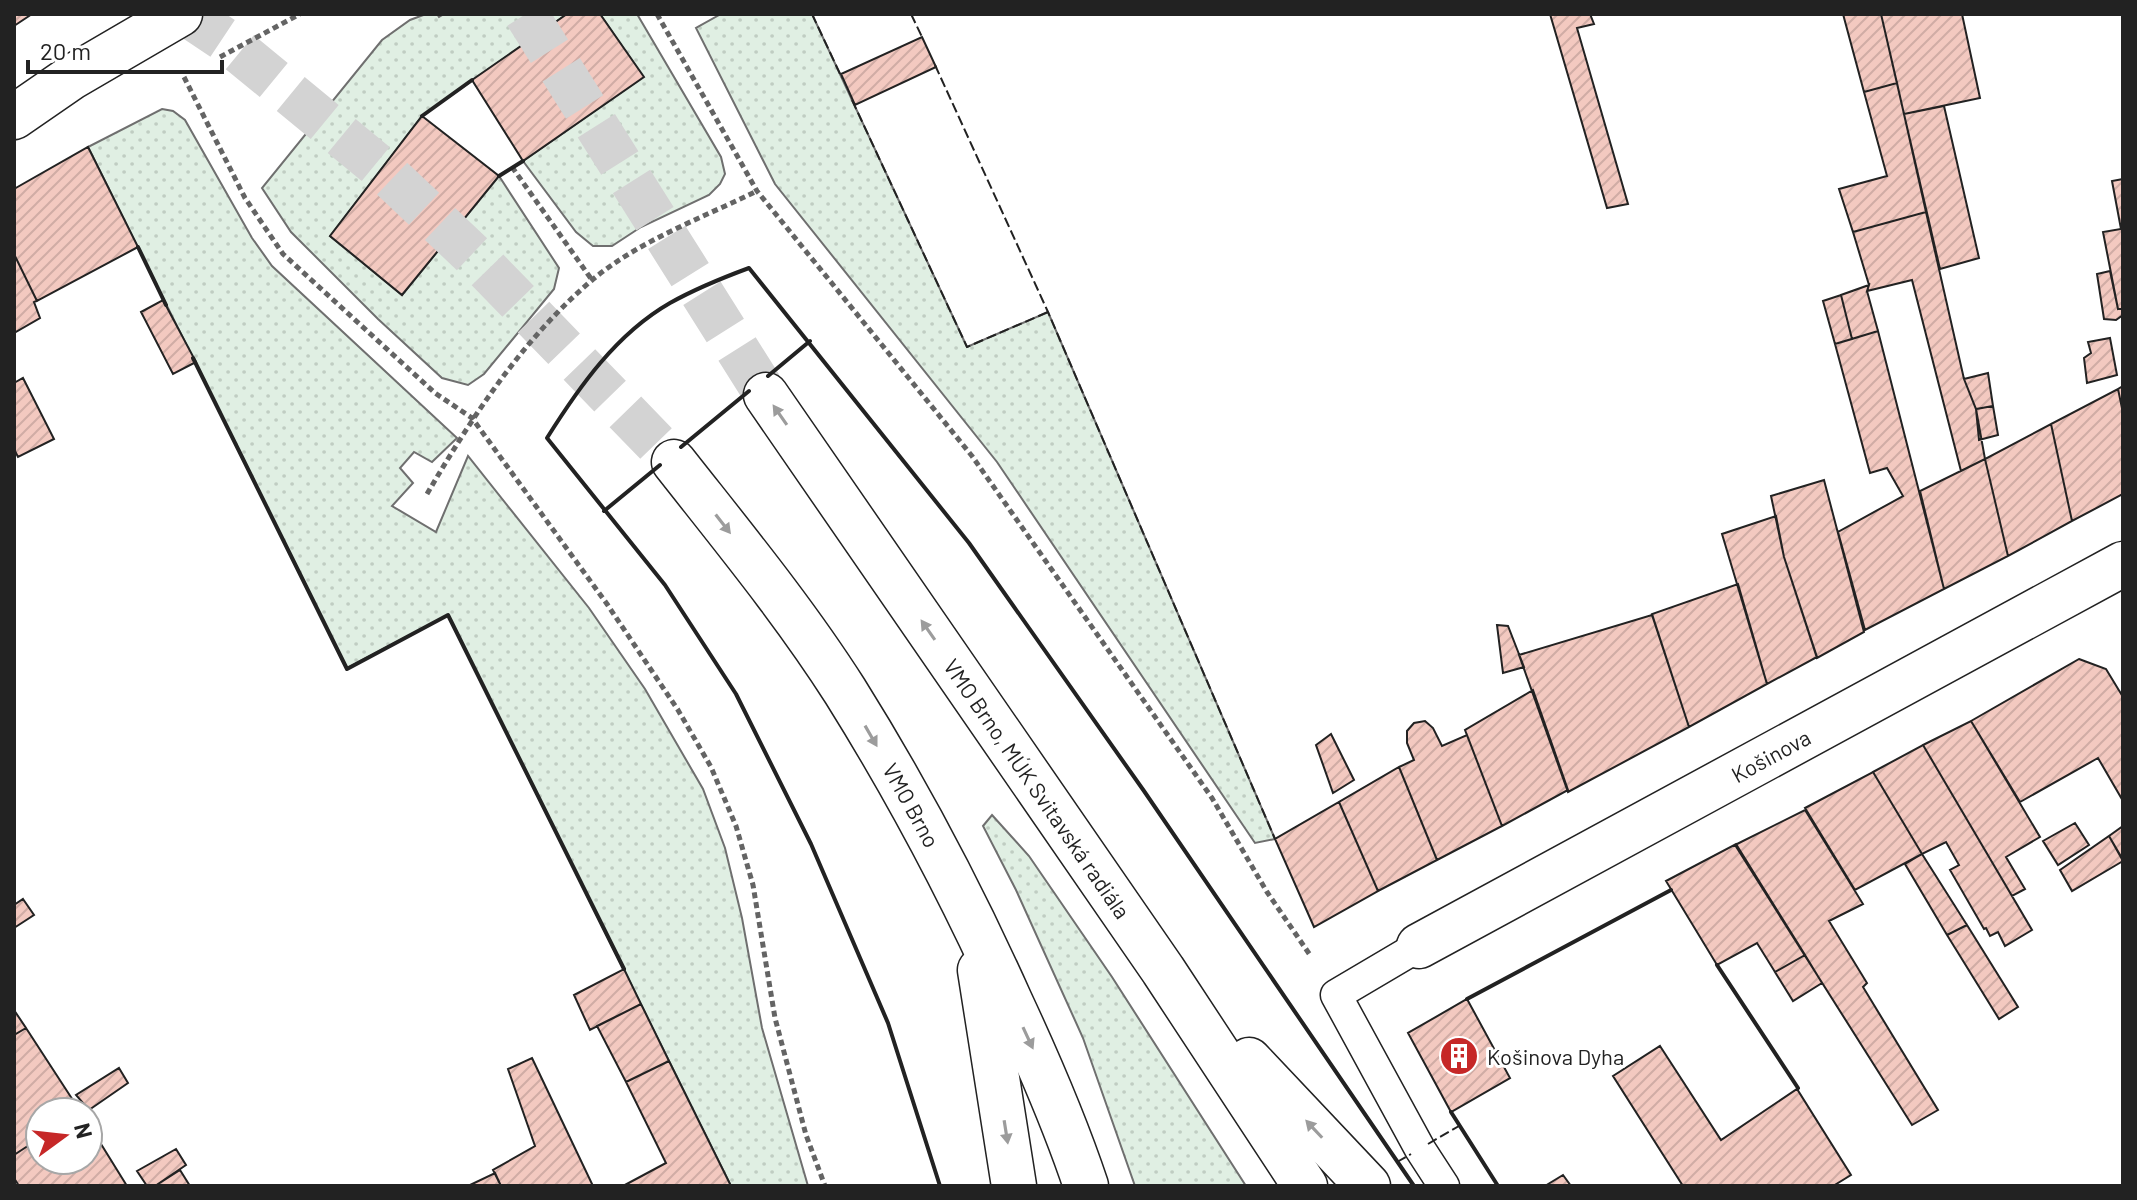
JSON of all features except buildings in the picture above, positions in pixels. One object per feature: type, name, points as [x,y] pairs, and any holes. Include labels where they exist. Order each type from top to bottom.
[{"type":"main road","points":[[14,117],[72,77],[169,20]]},
{"type":"main road","name":"VMO Brno, MÚK Svitavská radiála","points":[[766,395],[1163,970],[1305,1186]]},
{"type":"main road","name":"VMO Brno","points":[[674,462],[757,567],[844,689],[972,916],[1037,1058],[1086,1186]]},
{"type":"main road","name":"Košinova","points":[[1419,946],[2122,567]]},
{"type":"main road","points":[[972,916],[1014,1186]]},
{"type":"main road","points":[[1163,970],[1368,1186]]},
{"type":"lane","points":[[1419,946],[1336,995],[1420,1149],[1444,1186]]},
{"type":"path","points":[[657,14],[757,191],[972,456],[1212,798],[1267,892],[1336,995]]},
{"type":"path","points":[[169,20],[245,198],[283,254],[435,393],[472,418],[607,604],[678,710],[711,767],[736,826],[753,885],[775,1018],[806,1135],[825,1186]]},
{"type":"path","points":[[512,167],[592,280]]},
{"type":"path","points":[[427,494],[472,418],[534,338],[592,280],[644,246],[757,191]]},
{"type":"green space","points":[[437,14],[439,17],[444,14],[567,14],[422,116],[330,236],[402,295],[499,176],[559,268],[554,289],[484,374],[468,385],[442,378],[378,319],[291,232],[262,188],[382,40],[410,20]]},
{"type":"green space","points":[[600,14],[637,14],[721,157],[725,174],[709,195],[641,227],[612,246],[593,246],[576,232],[523,161],[643,77]]},
{"type":"green space","points":[[721,14],[812,14],[967,347],[1048,312],[1275,839],[1255,843],[997,462],[775,184],[696,28]]},
{"type":"green space","points":[[162,109],[173,111],[185,120],[252,238],[272,266],[457,438],[432,462],[414,452],[400,468],[413,483],[392,506],[436,532],[468,456],[589,608],[645,689],[703,789],[725,848],[742,918],[762,1028],[808,1186],[731,1186],[448,615],[347,668],[88,147]]},
{"type":"green space","points":[[992,815],[1029,856],[1112,977],[1246,1186],[1135,1186],[1083,1038],[1016,890],[983,826]]},
{"type":"tunnel","points":[[186,14],[225,40],[383,170],[476,258],[674,462]]},
{"type":"tunnel","points":[[526,14],[766,395]]},
{"type":"fence","points":[[812,14],[842,78]]},
{"type":"fence","points":[[911,14],[923,39]]},
{"type":"fence","points":[[935,65],[1048,312],[1275,839]]},
{"type":"fence","points":[[852,100],[967,347],[1048,312]]},
{"type":"fence","points":[[1428,1144],[1459,1126]]},
{"type":"fence","points":[[1397,1162],[1411,1154]]},
{"type":"wall","points":[[422,116],[472,80]]},
{"type":"wall","points":[[499,176],[523,161]]},
{"type":"wall","points":[[138,247],[166,305]]},
{"type":"wall","points":[[940,1186],[888,1023],[811,844],[736,694],[665,585],[547,438],[600,363],[632,330],[679,298],[749,268],[969,543],[1144,791],[1414,1186]]},
{"type":"wall","points":[[768,376],[810,341]]},
{"type":"wall","points":[[193,358],[347,669],[448,615],[624,969]]},
{"type":"wall","points":[[681,447],[749,391]]},
{"type":"wall","points":[[604,511],[660,465]]},
{"type":"wall","points":[[1467,999],[1671,890]]},
{"type":"wall","points":[[1717,965],[1798,1088]]},
{"type":"wall","points":[[1451,1112],[1498,1186]]},
{"type":"place","name":"Košinova Dyha","points":[[1459,1056]]}]
